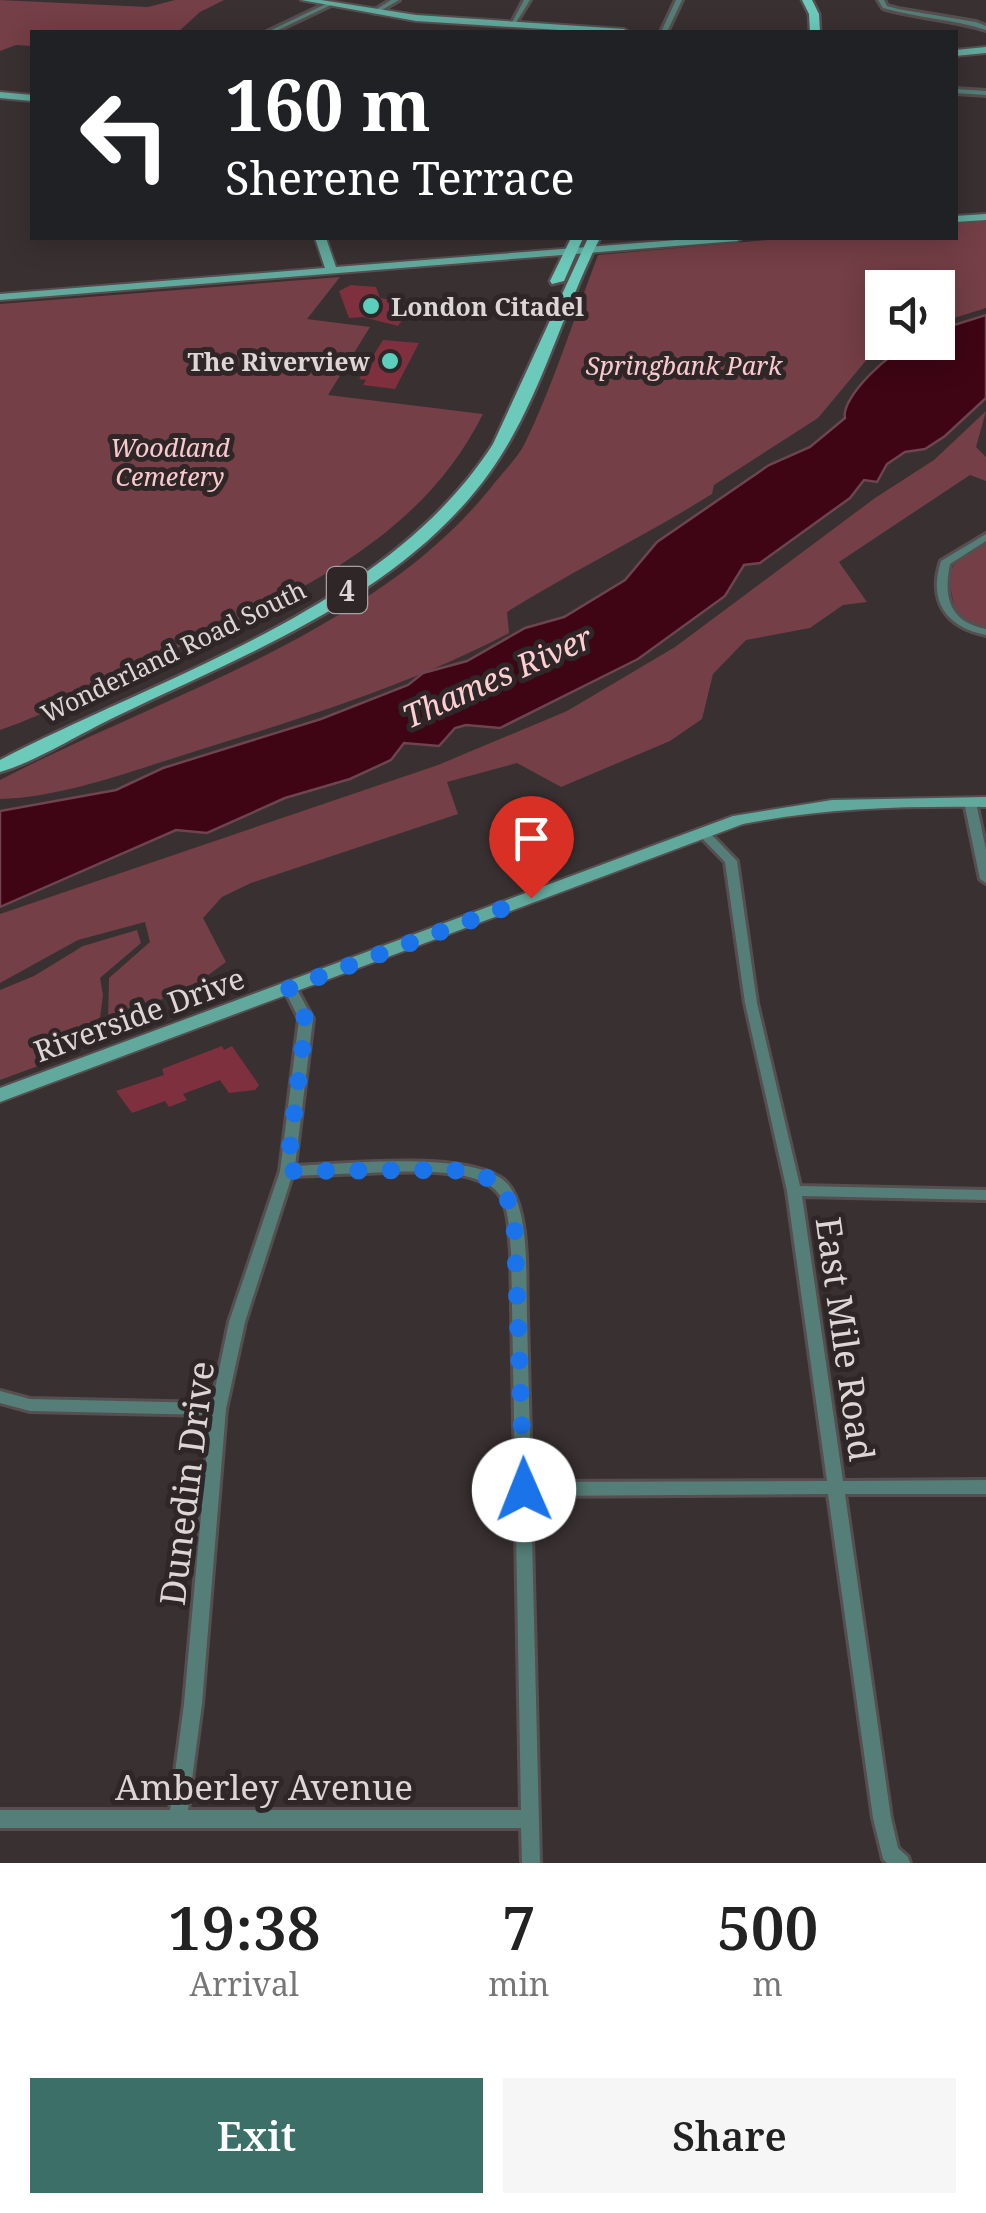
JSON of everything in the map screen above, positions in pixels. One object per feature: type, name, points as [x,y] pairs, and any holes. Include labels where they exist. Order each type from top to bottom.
[{"type":"main road","points":[[305,0],[416,18],[596,30]]},
{"type":"main road","points":[[796,0],[803,30]]},
{"type":"main road","points":[[806,0],[814,14],[815,30]]},
{"type":"main road","points":[[958,53],[986,50]]},
{"type":"main road","points":[[0,95],[30,98]]},
{"type":"main road","points":[[958,220],[986,217]]},
{"type":"main road","points":[[322,240],[330,268]]},
{"type":"main road","points":[[0,297],[582,244],[685,240]]},
{"type":"main road","name":"Wonderland Road South","points":[[1,762],[72,715],[259,630],[347,579],[434,510],[484,446],[560,275],[582,244]]},
{"type":"main road","name":"Wonderland Road South","points":[[1,762],[313,611],[379,570],[438,522],[484,471],[514,418],[582,244]]},
{"type":"main road","name":"Riverside Drive","points":[[0,1095],[739,820],[802,806],[860,801],[978,802]]},
{"type":"street","points":[[374,12],[396,0]]},
{"type":"street","points":[[512,24],[527,0]]},
{"type":"street","points":[[665,30],[679,0]]},
{"type":"street","points":[[881,0],[885,7],[896,11],[954,18],[986,28]]},
{"type":"street","points":[[275,30],[330,4]]},
{"type":"street","points":[[294,30],[302,20]]},
{"type":"street","points":[[958,91],[986,93]]},
{"type":"street","points":[[986,537],[945,563],[941,578],[950,617],[963,629],[986,632]]},
{"type":"street","points":[[978,802],[986,879]]},
{"type":"street","name":"East Mile Road","points":[[704,834],[731,861],[751,1003],[794,1191],[882,1818],[890,1853],[900,1863]]},
{"type":"street","name":"Dunedin Drive","points":[[178,1818],[193,1704],[218,1409],[237,1322],[287,1171],[306,1020],[289,988]]},
{"type":"street","points":[[287,1171],[467,1171],[496,1181],[514,1210],[532,1863]]},
{"type":"street","points":[[794,1191],[986,1195]]},
{"type":"street","points":[[0,1397],[30,1405],[218,1409]]},
{"type":"street","points":[[524,1490],[986,1487]]},
{"type":"street","name":"Amberley Avenue","points":[[0,1820],[528,1819]]},
{"type":"green space","points":[[0,0],[148,7],[175,0],[224,0],[200,12],[180,30],[30,30],[30,46],[16,45],[0,51]]},
{"type":"green space","name":"Springbank Park","points":[[986,220],[986,308],[955,318],[955,270],[865,270],[866,360],[818,418],[714,485],[712,494],[507,612],[509,633],[393,685],[274,727],[98,782],[0,799],[0,780],[266,655],[393,579],[448,534],[524,445],[598,255],[767,240],[958,240],[958,222]]},
{"type":"green space","name":"Woodland Cemetery","points":[[340,277],[307,319],[370,327],[328,395],[483,414],[455,461],[420,501],[381,536],[337,567],[243,618],[0,730],[0,304]]},
{"type":"green space","points":[[986,411],[976,447],[986,457],[986,481],[970,475],[839,562],[867,602],[843,605],[810,628],[746,640],[713,674],[702,719],[670,741],[561,787],[517,763],[447,782],[458,814],[251,883],[222,897],[203,918],[226,962],[196,984],[108,1023],[109,978],[150,942],[145,922],[78,940],[0,983],[0,914],[438,765],[567,711],[675,647],[875,498],[934,460]]},
{"type":"green space","points":[[986,542],[986,628],[965,623],[957,616],[950,578],[955,563]]},
{"type":"green space","points":[[137,930],[141,943],[100,978],[103,995],[99,1026],[78,1037],[79,1051],[0,1080],[0,990],[34,976],[83,946]]},
{"type":"water","name":"Thames River","points":[[986,315],[986,398],[945,436],[925,449],[905,452],[887,464],[877,482],[864,480],[850,498],[760,563],[744,565],[725,596],[638,659],[500,728],[455,728],[439,746],[404,743],[391,760],[350,779],[285,798],[207,833],[176,830],[0,907],[0,811],[116,790],[163,768],[321,719],[408,685],[423,673],[467,661],[525,628],[564,617],[625,580],[657,542],[769,465],[810,447],[845,418],[859,387],[886,360],[955,360],[955,325]]},
{"type":"building","name":"London Citadel","points":[[351,285],[376,287],[380,298],[398,301],[403,319],[398,326],[363,317],[349,318],[339,291]]},
{"type":"building","name":"The Riverview","points":[[383,340],[419,343],[395,389],[363,385],[366,380],[359,379]]},
{"type":"building","points":[[222,1046],[224,1050],[232,1046],[259,1085],[255,1090],[229,1093],[220,1080],[183,1094],[187,1100],[169,1107],[165,1101],[132,1113],[116,1091],[164,1075],[162,1069]]},
{"type":"place","name":"London Citadel","points":[[371,306]]},
{"type":"place","name":"The Riverview","points":[[390,361]]},
{"type":"route","points":[[524,1490],[514,1210],[496,1181],[467,1171],[287,1171],[306,1020],[289,988],[531,898]]}]
